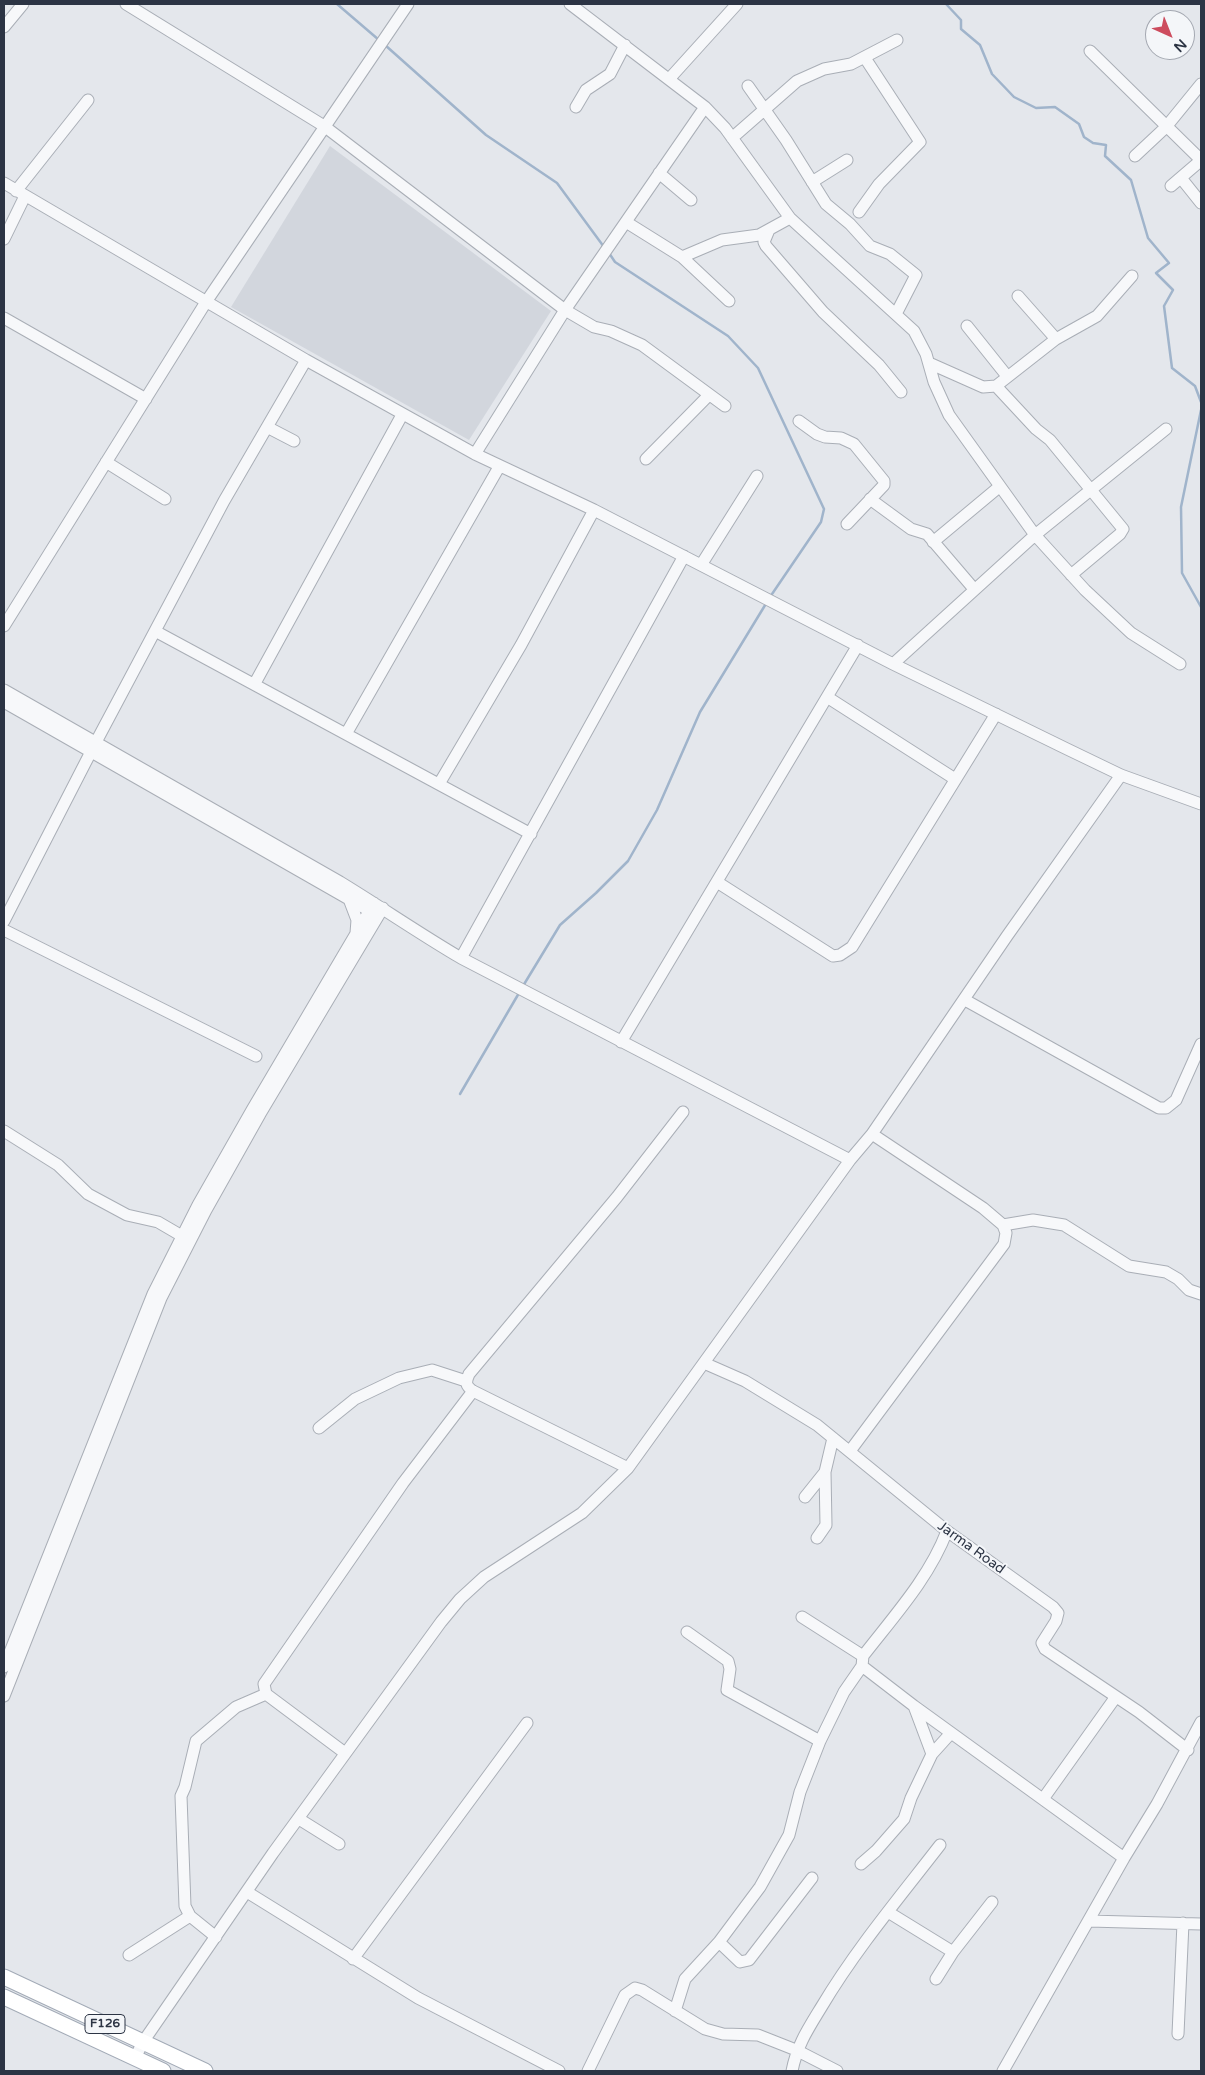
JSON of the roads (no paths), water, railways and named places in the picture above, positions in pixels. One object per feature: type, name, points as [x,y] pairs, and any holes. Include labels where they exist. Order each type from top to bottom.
[{"type":"main road","name":"F126","points":[[4,1977],[205,2071]]},
{"type":"main road","name":"F126","points":[[4,1997],[163,2071]]},
{"type":"street","points":[[4,27],[23,4]]},
{"type":"street","points":[[126,4],[324,126],[565,310],[594,327],[611,331],[642,345],[725,406]]},
{"type":"street","points":[[4,626],[206,302],[408,4]]},
{"type":"street","points":[[570,4],[670,78],[705,107],[732,138],[790,218],[896,314],[921,341],[942,402],[999,488],[1035,535],[1071,575],[1131,633],[1180,664]]},
{"type":"street","points":[[670,78],[737,4]]},
{"type":"street","points":[[732,138],[792,84],[808,74],[824,68],[847,65],[865,58],[896,40]]},
{"type":"street","points":[[576,107],[586,90],[610,74],[625,45]]},
{"type":"street","points":[[1090,52],[1201,160],[1171,186]]},
{"type":"street","points":[[859,212],[879,184],[920,142],[865,58]]},
{"type":"street","points":[[1135,156],[1166,127],[1201,84]]},
{"type":"street","points":[[748,86],[826,204],[850,224],[870,246],[890,254],[916,275],[896,314]]},
{"type":"street","points":[[4,238],[21,193],[88,100]]},
{"type":"street","points":[[475,454],[565,310],[705,107]]},
{"type":"street","points":[[812,182],[847,160]]},
{"type":"street","points":[[659,173],[691,200]]},
{"type":"street","points":[[1181,178],[1201,203]]},
{"type":"street","points":[[4,183],[306,360],[475,454],[594,510],[893,664],[1121,775],[1201,804]]},
{"type":"street","points":[[682,257],[722,240],[759,235],[790,218]]},
{"type":"street","points":[[626,222],[682,257],[729,301]]},
{"type":"street","points":[[769,230],[765,239],[766,246],[823,312],[879,365],[901,392]]},
{"type":"street","points":[[929,363],[983,387],[996,386],[1056,340],[1104,311],[1132,276]]},
{"type":"street","points":[[1018,296],[1056,340]]},
{"type":"street","points":[[4,318],[146,399]]},
{"type":"street","points":[[967,326],[1007,376]]},
{"type":"street","points":[[4,921],[93,746],[224,501],[306,360]]},
{"type":"street","points":[[996,386],[1036,429],[1050,440],[1122,526],[1123,531],[1071,575]]},
{"type":"street","points":[[646,459],[709,395]]},
{"type":"street","points":[[255,683],[402,415]]},
{"type":"street","points":[[799,421],[817,434],[825,437],[840,438],[854,444],[884,481],[884,485],[847,524]]},
{"type":"street","points":[[267,426],[294,441]]},
{"type":"street","points":[[893,664],[1035,535],[1166,429]]},
{"type":"street","points":[[106,462],[165,499]]},
{"type":"street","points":[[346,734],[499,466]]},
{"type":"street","points":[[701,565],[757,476]]},
{"type":"street","points":[[933,542],[999,488]]},
{"type":"street","points":[[870,499],[911,529],[923,531],[974,589]]},
{"type":"street","points":[[439,784],[521,645],[594,510]]},
{"type":"street","points":[[461,958],[532,834],[684,556]]},
{"type":"street","points":[[155,631],[255,683],[532,834]]},
{"type":"street","points":[[621,1042],[858,645]]},
{"type":"street","points":[[4,690],[93,746],[349,899],[376,910]]},
{"type":"street","points":[[827,697],[955,778]]},
{"type":"street","points":[[4,702],[93,746],[461,958],[850,1160]]},
{"type":"street","points":[[717,882],[833,956],[840,956],[852,947],[996,714]]},
{"type":"street","points":[[135,2058],[143,2042],[216,1936],[422,1646],[471,1588],[484,1577],[582,1513],[628,1468],[850,1160],[872,1134],[1007,936],[1121,775]]},
{"type":"street","points":[[349,899],[357,920],[360,938]]},
{"type":"street","points":[[4,1696],[161,1298],[206,1210],[376,910]]},
{"type":"street","points":[[4,1667],[153,1294],[182,1236],[252,1110],[360,938],[381,925],[399,923]]},
{"type":"street","points":[[4,930],[256,1056]]},
{"type":"street","points":[[965,1000],[1160,1108],[1172,1105],[1176,1100],[1201,1044]]},
{"type":"street","points":[[466,1381],[617,1197],[683,1112]]},
{"type":"street","points":[[4,1131],[58,1165],[88,1194],[127,1215],[158,1222],[182,1236]]},
{"type":"street","points":[[850,1451],[1004,1244],[1006,1233],[1003,1225],[983,1208],[872,1134]]},
{"type":"street","points":[[1003,1225],[1033,1220],[1064,1225],[1129,1266],[1166,1272],[1189,1290],[1201,1294]]},
{"type":"street","name":"Jarma Road","points":[[704,1363],[753,1386],[791,1408],[850,1451],[947,1531],[1054,1607],[1058,1613],[1056,1621],[1045,1636],[1042,1642],[1043,1646],[1115,1698],[1194,1744]]},
{"type":"street","points":[[319,1428],[355,1399],[400,1378],[432,1370],[466,1381]]},
{"type":"street","points":[[466,1381],[467,1386],[473,1392],[628,1468]]},
{"type":"street","points":[[346,1753],[266,1694],[264,1684],[403,1484],[473,1392]]},
{"type":"street","points":[[817,1538],[826,1525],[825,1472],[833,1438]]},
{"type":"street","points":[[805,1497],[825,1472]]},
{"type":"street","points":[[675,2011],[684,1980],[719,1942],[760,1887],[789,1836],[800,1792],[820,1741],[844,1692],[863,1661],[928,1571],[937,1556],[947,1531]]},
{"type":"street","points":[[802,1617],[863,1661],[914,1706],[1124,1858]]},
{"type":"street","points":[[687,1632],[728,1661],[730,1669],[727,1690],[820,1741]]},
{"type":"street","points":[[216,1936],[190,1916],[185,1906],[181,1796],[196,1741],[236,1707],[266,1694]]},
{"type":"street","points":[[1043,1800],[1115,1698]]},
{"type":"street","points":[[914,1706],[932,1754]]},
{"type":"street","points":[[1003,2071],[1124,1858],[1194,1744],[1201,1722]]},
{"type":"street","points":[[353,1958],[527,1723]]},
{"type":"street","points":[[861,1864],[876,1851],[904,1819],[911,1798],[932,1754],[951,1733]]},
{"type":"street","points":[[299,1819],[339,1844]]},
{"type":"street","points":[[792,2071],[796,2050],[832,1989],[888,1912],[940,1846]]},
{"type":"street","points":[[719,1942],[740,1962],[749,1960],[812,1878]]},
{"type":"street","points":[[247,1892],[418,1998],[559,2071]]},
{"type":"street","points":[[936,1979],[953,1952],[992,1902]]},
{"type":"street","points":[[888,1912],[953,1952]]},
{"type":"street","points":[[129,1955],[190,1916]]},
{"type":"street","points":[[1089,1921],[1201,1924]]},
{"type":"street","points":[[1178,2034],[1183,1923]]},
{"type":"street","points":[[588,2071],[625,1996],[630,1990],[635,1988],[642,1990],[675,2011],[714,2032],[758,2035],[796,2050],[837,2071]]},
{"type":"waterway","points":[[337,4],[379,40]]},
{"type":"waterway","points":[[946,4],[961,20],[961,29],[980,45],[992,74],[1014,97],[1036,108],[1055,107],[1079,124],[1084,137],[1093,143],[1106,145],[1105,156],[1131,180],[1148,238],[1169,263],[1156,273],[1173,290],[1164,306],[1172,368],[1195,386],[1201,402]]},
{"type":"waterway","points":[[385,45],[486,135],[557,183],[604,247]]},
{"type":"waterway","points":[[609,253],[615,262],[728,336],[758,368],[824,509],[821,522],[770,597]]},
{"type":"waterway","points":[[1201,410],[1181,507],[1182,573],[1201,607]]},
{"type":"waterway","points":[[523,986],[560,925],[628,861],[657,810],[700,712],[767,602]]},
{"type":"waterway","points":[[460,1094],[519,993]]}]
